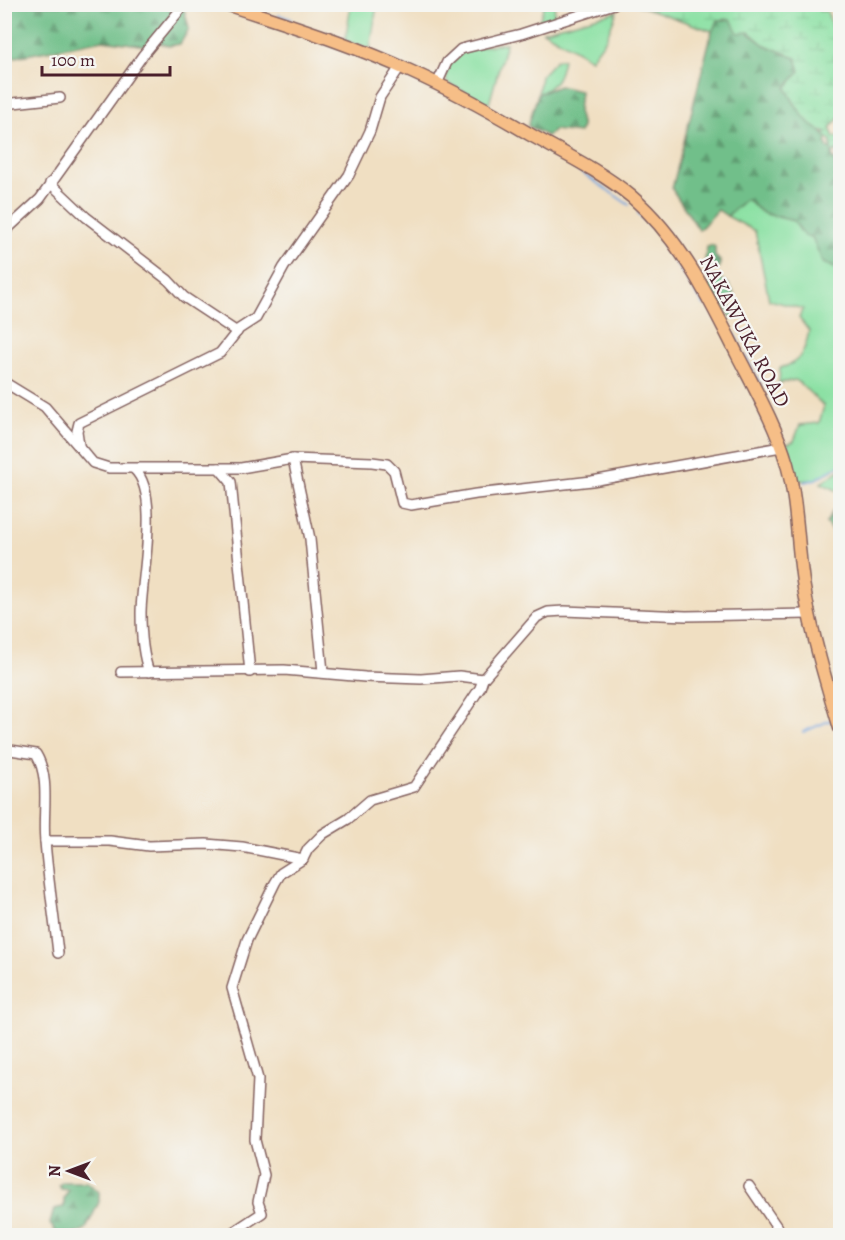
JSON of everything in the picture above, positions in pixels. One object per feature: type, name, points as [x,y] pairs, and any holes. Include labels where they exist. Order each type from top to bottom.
[{"type":"main road","name":"NAKAWUKA ROAD","points":[[226,4],[310,31],[437,84],[577,160],[609,180],[648,212],[682,255],[709,298],[755,386],[781,447],[795,513],[810,614],[840,728]]},
{"type":"street","points":[[4,232],[40,199],[143,55],[185,4]]},
{"type":"street","points":[[437,84],[447,62],[461,49],[521,34],[614,4]]},
{"type":"street","points":[[80,448],[76,431],[79,423],[220,352],[237,332],[256,318],[284,267],[349,175],[370,131],[386,85],[400,67]]},
{"type":"street","points":[[4,104],[60,98]]},
{"type":"street","points":[[50,183],[86,217],[161,274],[184,297],[237,332]]},
{"type":"street","points":[[4,220],[16,220]]},
{"type":"street","points":[[4,382],[45,408],[93,463],[109,468],[152,470],[241,468],[293,459],[387,464],[394,471],[402,503],[411,505],[476,494],[614,478],[781,447]]},
{"type":"street","points":[[293,459],[310,539],[323,672]]},
{"type":"street","points":[[219,468],[231,482]]},
{"type":"street","points":[[241,468],[236,471],[231,482],[250,672]]},
{"type":"street","points":[[134,469],[144,480],[149,534],[141,614],[142,644],[149,672]]},
{"type":"street","points":[[144,480],[152,470]]},
{"type":"street","points":[[227,1236],[262,1214],[258,1202],[264,1175],[255,1140],[258,1079],[232,988],[247,940],[281,873],[303,860],[308,849],[323,834],[348,819],[370,800],[414,787],[480,688],[483,679],[537,617],[548,612],[686,616],[810,614]]},
{"type":"street","points":[[120,672],[323,672],[421,679],[459,676],[483,679]]},
{"type":"street","points":[[4,749],[36,754],[41,762],[45,781],[45,841],[58,953]]},
{"type":"street","points":[[45,841],[110,841],[149,846],[206,844],[242,847],[303,860]]},
{"type":"street","points":[[749,1186],[783,1236]]},
{"type":"green space","points":[[817,4],[819,11],[827,11],[840,52],[840,120],[839,118],[830,128],[834,137],[838,136],[840,140],[840,174],[833,159],[838,160],[836,152],[839,148],[832,154],[830,140],[824,135],[827,132],[808,122],[786,88],[800,71],[796,58],[763,44],[749,32],[738,33],[731,19],[718,20],[712,31],[637,5]]},
{"type":"green space","points":[[4,5],[183,5],[189,29],[180,44],[168,46],[160,43],[158,34],[147,46],[103,40],[5,59]]},
{"type":"green space","points":[[351,5],[377,5],[370,49],[345,41]]},
{"type":"green space","points":[[544,5],[555,5],[553,23],[538,25]]},
{"type":"green space","points":[[617,11],[606,39],[591,59],[543,31]]},
{"type":"green space","points":[[731,19],[763,44],[796,58],[800,71],[786,88],[798,109],[828,139],[826,143],[828,148],[831,148],[840,174],[838,216],[840,276],[838,269],[823,263],[812,237],[804,236],[794,221],[763,213],[746,199],[727,216],[718,210],[699,230],[672,189],[712,31],[718,20]]},
{"type":"green space","points":[[506,43],[489,104],[447,83],[450,63],[457,56],[476,48]]},
{"type":"green space","points":[[563,59],[556,81],[538,94],[541,76],[556,60]]},
{"type":"green space","points":[[559,86],[580,91],[578,111],[582,127],[579,133],[554,130],[547,136],[528,126],[538,94]]},
{"type":"green space","points":[[746,199],[763,213],[794,221],[804,236],[812,236],[823,263],[838,269],[840,276],[840,466],[814,480],[793,481],[785,445],[794,441],[800,425],[819,423],[824,406],[796,380],[779,383],[780,368],[793,363],[801,355],[809,331],[799,318],[803,309],[769,300],[755,231],[727,216]]},
{"type":"green space","points":[[712,245],[715,247],[715,256],[720,261],[720,267],[708,272],[704,267],[707,247]]},
{"type":"green space","points":[[717,278],[726,282],[732,289],[735,296],[728,303],[738,316],[732,318],[721,303],[707,291],[710,282]]},
{"type":"green space","points":[[840,470],[840,492],[821,483]]},
{"type":"green space","points":[[840,499],[840,534],[832,531],[826,523]]},
{"type":"green space","points":[[63,1182],[87,1182],[99,1192],[99,1202],[86,1229],[75,1234],[57,1233],[50,1224],[54,1209],[64,1207],[64,1198],[69,1190],[61,1189],[59,1185]]},
{"type":"waterway","points":[[835,4],[839,17]]},
{"type":"waterway","points":[[279,15],[291,19]]},
{"type":"waterway","points":[[562,159],[629,205]]},
{"type":"waterway","points":[[638,213],[651,227]]},
{"type":"waterway","points":[[659,237],[704,305]]},
{"type":"waterway","points":[[734,335],[741,348]]},
{"type":"waterway","points":[[745,356],[761,386]]},
{"type":"waterway","points":[[762,417],[773,445]]},
{"type":"waterway","points":[[804,482],[814,480],[840,465]]},
{"type":"waterway","points":[[803,732],[831,720]]}]
